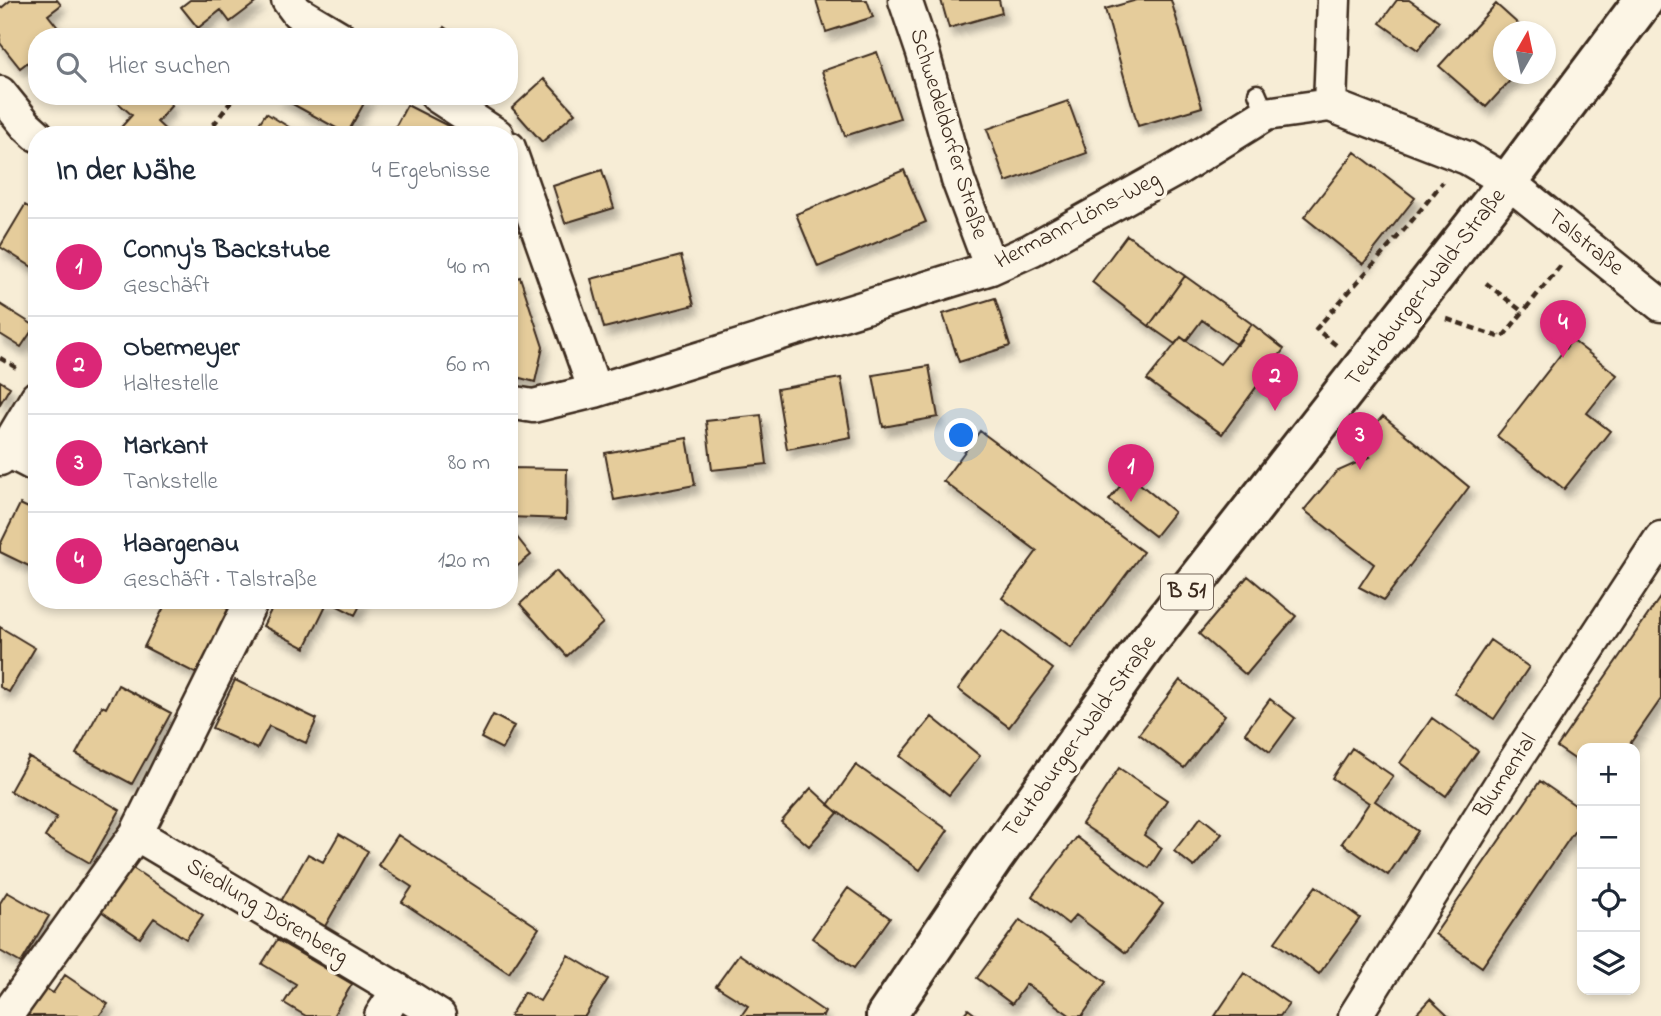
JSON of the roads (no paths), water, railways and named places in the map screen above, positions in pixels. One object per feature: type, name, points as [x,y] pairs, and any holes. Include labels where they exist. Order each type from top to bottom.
[{"type":"main road","name":"Teutoburger-Wald-Straße","points":[[886,1016],[992,860],[1145,646],[1508,182],[1644,0]]},
{"type":"street","points":[[288,0],[297,12],[324,28]]},
{"type":"street","name":"Schwedeldorfer Straße","points":[[905,0],[923,53],[958,180],[991,268]]},
{"type":"street","points":[[1330,105],[1334,0]]},
{"type":"street","points":[[0,93],[28,127]]},
{"type":"street","name":"Hermann-Löns-Weg","points":[[518,404],[533,406],[595,391],[991,268],[1031,250],[1179,168],[1261,104],[1330,105],[1467,158],[1508,182]]},
{"type":"street","points":[[451,105],[483,126]]},
{"type":"street","points":[[518,173],[595,391]]},
{"type":"street","name":"Talstraße","points":[[1508,182],[1661,305]]},
{"type":"street","points":[[28,412],[3,455],[28,463]]},
{"type":"street","name":"Blumental","points":[[1355,1016],[1513,764],[1661,538]]},
{"type":"street","points":[[6,1016],[136,834],[248,609]]},
{"type":"street","name":"Siedlung Dörenberg","points":[[136,834],[439,1016]]},
{"type":"street","points":[[381,1016],[398,990]]},
{"type":"place","name":"Haargenau","points":[[1563,358]]},
{"type":"place","name":"Obermeyer","points":[[1275,411]]},
{"type":"place","name":"Markant","points":[[1360,470]]},
{"type":"place","name":"Conny's Backstube","points":[[1131,502]]}]
